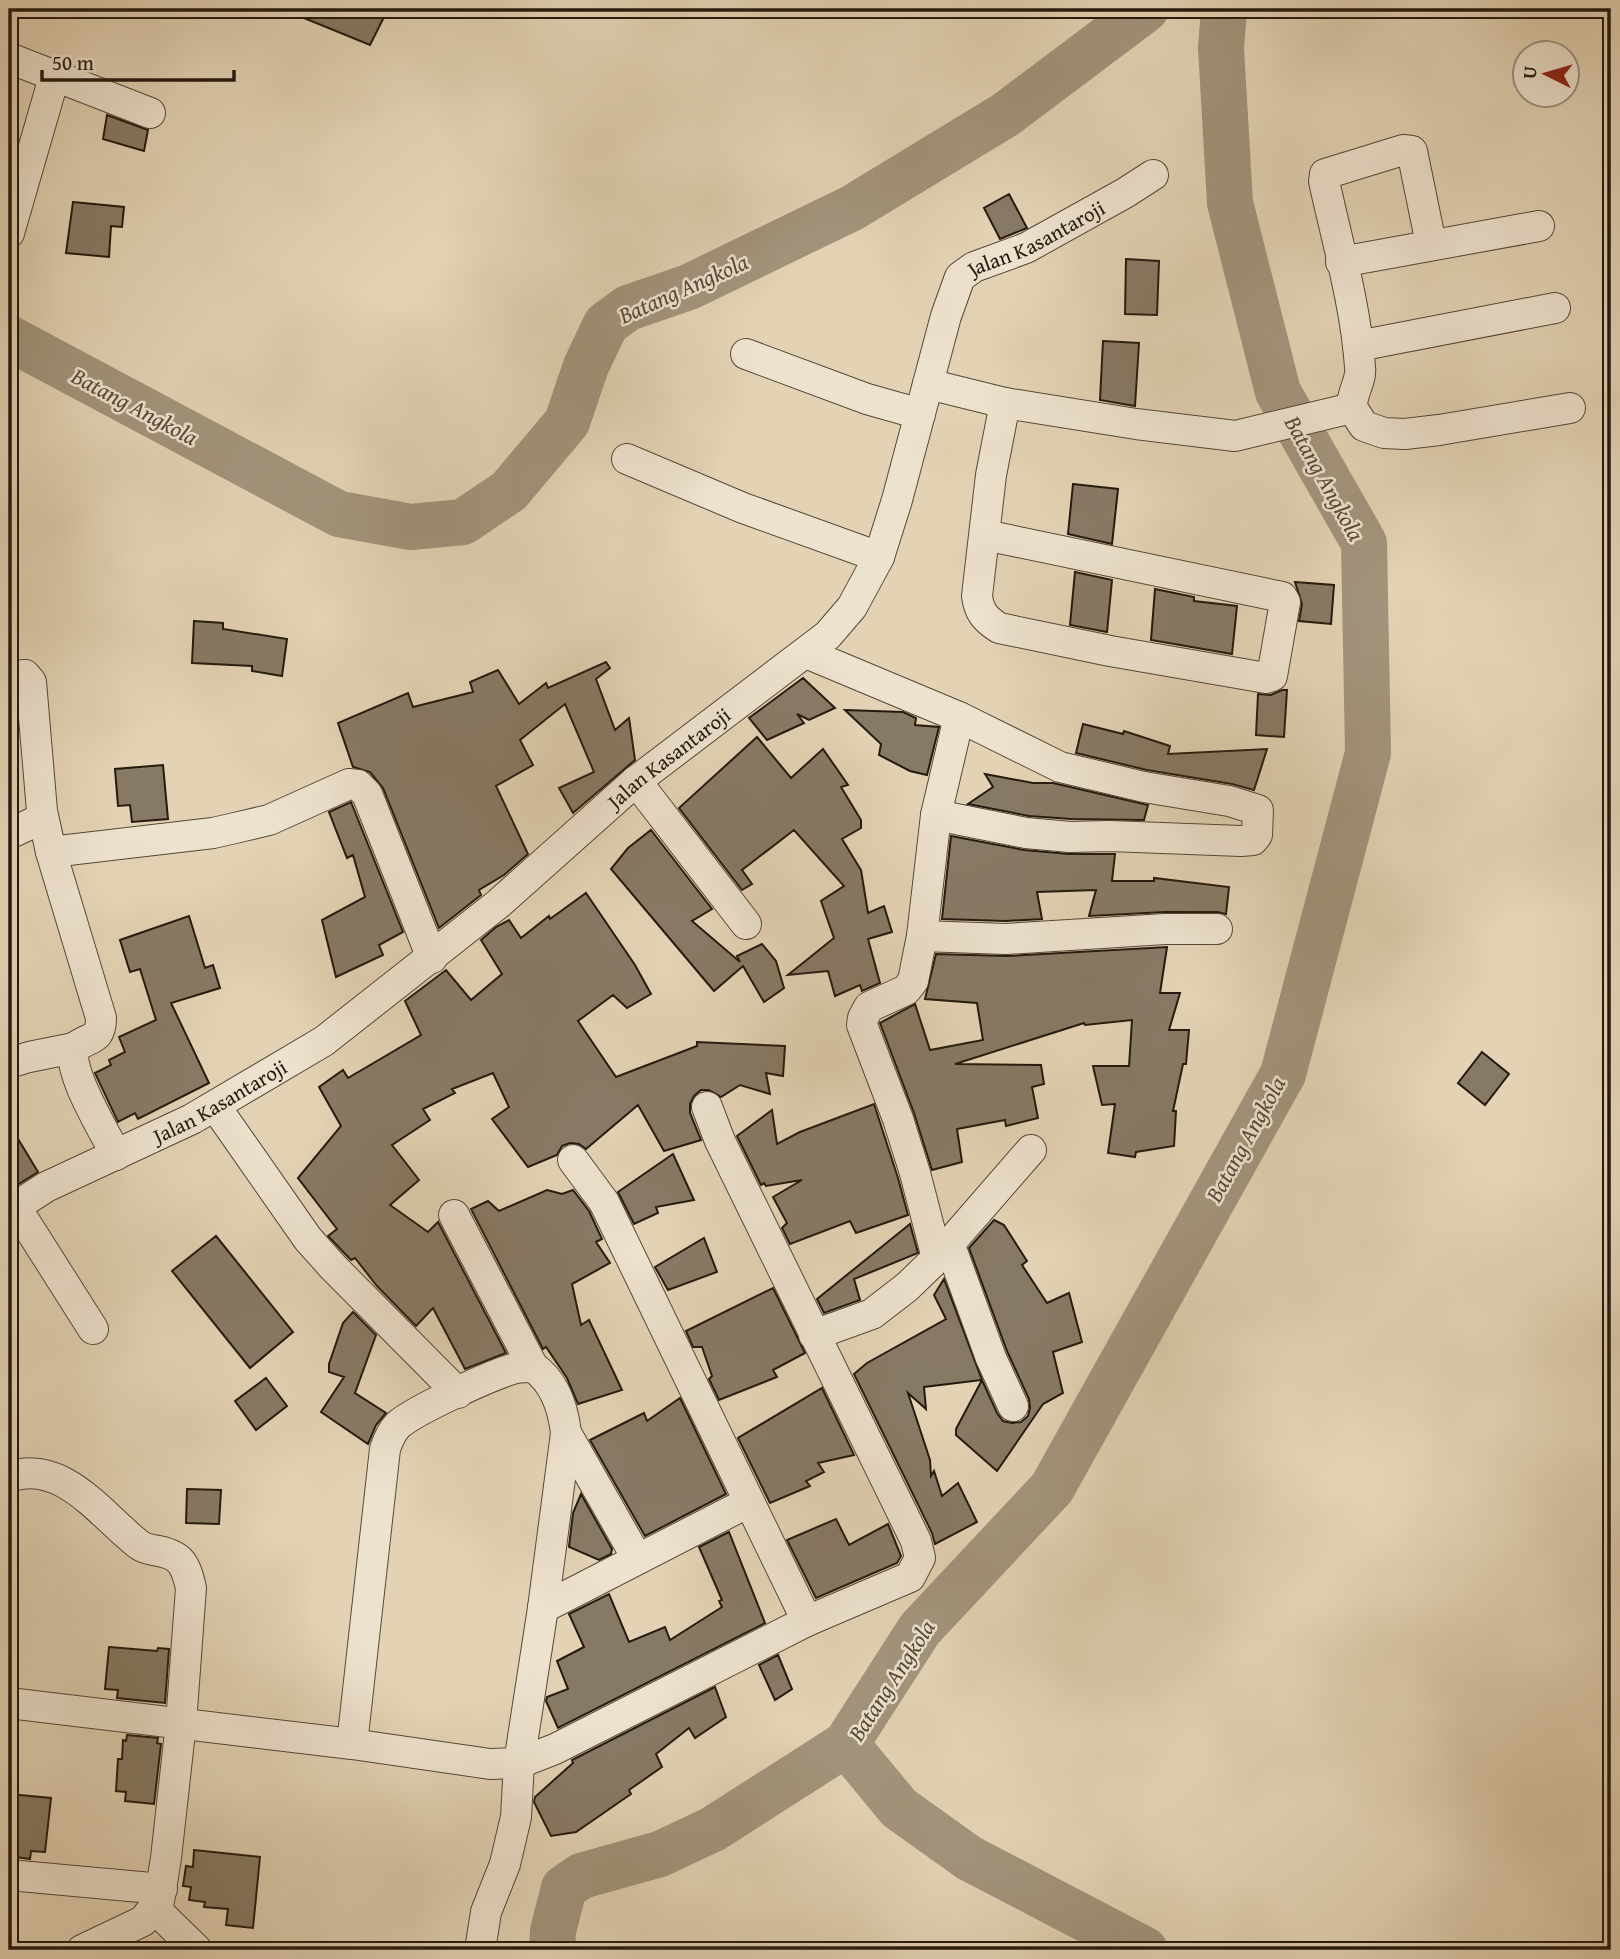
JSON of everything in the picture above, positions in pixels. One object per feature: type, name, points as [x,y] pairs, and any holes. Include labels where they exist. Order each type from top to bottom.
[{"type":"street","points":[[9,58],[150,113]]},
{"type":"street","points":[[9,233],[55,74]]},
{"type":"street","points":[[928,384],[1005,403],[1136,424],[1235,436],[1343,410],[1361,374],[1358,346],[1324,181],[1325,174],[1410,150],[1414,155],[1431,244]]},
{"type":"street","name":"Jalan Kasantaroji","points":[[12,1208],[46,1187],[116,1156],[215,1106],[324,1041],[432,958],[568,844],[636,782],[828,635],[852,607],[879,557],[958,281],[974,267],[1026,248],[1153,175]]},
{"type":"street","points":[[1341,262],[1539,226]]},
{"type":"street","points":[[1358,346],[1555,308]]},
{"type":"street","points":[[746,354],[867,399],[920,414]]},
{"type":"street","points":[[985,535],[1282,597],[1285,602],[1272,676],[1266,678],[1110,651],[999,628],[984,617],[978,609],[977,596],[992,475],[1005,403]]},
{"type":"street","points":[[1343,410],[1364,426],[1394,434],[1439,430],[1570,408]]},
{"type":"street","points":[[627,459],[743,508],[879,557]]},
{"type":"street","points":[[806,653],[959,717],[1060,767],[1144,787],[1229,801],[1260,811],[1254,840],[1241,841],[1070,837],[1027,833],[936,815]]},
{"type":"street","points":[[9,677],[25,675],[31,682],[43,818],[101,1018],[101,1028],[96,1037],[74,1048],[29,1056],[9,1063]]},
{"type":"street","points":[[959,717],[936,815],[918,962],[910,986],[869,1007],[862,1025],[898,1119],[943,1251],[1013,1406]]},
{"type":"street","points":[[636,782],[746,924]]},
{"type":"street","points":[[51,852],[213,833],[269,820],[349,784],[358,785],[367,794],[432,958]]},
{"type":"street","points":[[9,834],[43,818]]},
{"type":"street","points":[[922,936],[1006,939],[1165,929],[1217,929]]},
{"type":"street","points":[[74,1048],[73,1059],[79,1079],[116,1156]]},
{"type":"street","points":[[215,1106],[308,1238],[332,1267],[458,1393]]},
{"type":"street","points":[[9,1703],[352,1744],[490,1764],[519,1763],[555,1749],[807,1621],[910,1577],[920,1558],[916,1541],[720,1141],[707,1107]]},
{"type":"street","points":[[814,1335],[872,1314],[907,1287],[943,1251],[1031,1150]]},
{"type":"street","points":[[573,1160],[604,1202],[807,1621]]},
{"type":"street","points":[[12,1208],[93,1329]]},
{"type":"street","points":[[453,1215],[533,1367],[549,1383],[561,1404],[566,1433],[519,1763],[516,1818],[512,1842],[486,1912],[480,1950]]},
{"type":"street","points":[[352,1744],[385,1449],[390,1436],[397,1426],[410,1417],[458,1393],[506,1371],[533,1367]]},
{"type":"street","points":[[566,1433],[638,1558]]},
{"type":"street","points":[[9,1477],[31,1472],[57,1479],[77,1490],[141,1546],[173,1554],[181,1561],[188,1576],[192,1602],[181,1723],[159,1899],[143,1921],[82,1950]]},
{"type":"street","points":[[543,1608],[749,1502]]},
{"type":"street","points":[[9,1875],[159,1899],[197,1950]]},
{"type":"building","points":[[282,9],[388,9],[370,45]]},
{"type":"building","points":[[107,115],[148,130],[144,151],[103,139]]},
{"type":"building","points":[[1009,194],[1027,228],[1000,239],[984,208]]},
{"type":"building","points":[[73,202],[124,207],[122,227],[111,226],[109,257],[66,253]]},
{"type":"building","points":[[1126,259],[1159,261],[1157,315],[1125,314]]},
{"type":"building","points":[[1103,341],[1139,343],[1135,406],[1100,400]]},
{"type":"building","points":[[1073,484],[1118,489],[1112,544],[1068,534]]},
{"type":"building","points":[[1075,572],[1112,580],[1107,632],[1070,625]]},
{"type":"building","points":[[1295,582],[1334,585],[1331,624],[1299,621],[1302,604]]},
{"type":"building","points":[[1155,589],[1194,597],[1194,601],[1237,606],[1232,654],[1151,640]]},
{"type":"building","points":[[194,621],[223,623],[223,629],[287,639],[282,676],[252,671],[252,666],[192,663]]},
{"type":"building","points":[[606,662],[610,668],[596,679],[615,730],[629,718],[635,760],[573,813],[559,788],[594,772],[565,704],[520,740],[533,765],[496,786],[528,854],[504,875],[479,890],[481,895],[439,928],[383,788],[370,772],[353,767],[338,723],[408,693],[413,707],[473,692],[470,682],[498,670],[519,704],[546,683],[548,688]]},
{"type":"building","points":[[803,678],[835,708],[809,720],[797,714],[804,723],[767,740],[749,718]]},
{"type":"building","points":[[1287,690],[1284,737],[1256,735],[1258,694],[1271,695]]},
{"type":"building","points":[[845,710],[903,712],[916,718],[915,725],[939,727],[927,775],[910,771],[879,755],[881,744]]},
{"type":"building","points":[[1083,724],[1123,734],[1124,731],[1170,746],[1168,754],[1267,749],[1254,790],[1147,770],[1076,753]]},
{"type":"building","points":[[757,737],[791,778],[823,749],[848,785],[841,787],[861,820],[861,828],[842,839],[861,870],[868,913],[884,906],[892,932],[868,939],[880,983],[862,991],[860,985],[835,996],[828,971],[788,975],[834,938],[821,901],[844,886],[794,830],[742,870],[752,884],[742,890],[679,808]]},
{"type":"building","points":[[163,765],[168,819],[132,822],[130,805],[118,806],[115,769]]},
{"type":"building","points":[[985,774],[1033,783],[1053,783],[1148,805],[1144,820],[1029,816],[968,804],[993,787]]},
{"type":"building","points":[[351,802],[403,932],[379,945],[383,955],[336,977],[322,920],[365,897],[353,855],[347,858],[329,812]]},
{"type":"building","points":[[651,830],[712,909],[692,921],[740,962],[737,956],[762,944],[776,961],[784,988],[764,1002],[743,966],[714,991],[611,869],[628,848]]},
{"type":"building","points":[[951,836],[1024,850],[1115,854],[1112,881],[1154,881],[1154,878],[1229,887],[1226,914],[1165,912],[1089,916],[1096,890],[1037,892],[1042,919],[942,919]]},
{"type":"building","points":[[586,893],[635,965],[651,994],[627,1008],[613,995],[578,1021],[616,1077],[697,1046],[697,1042],[785,1046],[783,1076],[766,1073],[770,1094],[740,1085],[721,1097],[709,1090],[701,1090],[690,1104],[690,1113],[701,1140],[664,1151],[638,1105],[586,1149],[579,1144],[570,1143],[562,1146],[557,1155],[528,1167],[492,1119],[509,1107],[493,1073],[452,1089],[455,1093],[423,1109],[430,1120],[392,1145],[419,1180],[390,1205],[428,1232],[438,1222],[506,1353],[465,1369],[433,1308],[416,1326],[377,1286],[355,1258],[351,1260],[328,1236],[337,1229],[298,1178],[341,1126],[319,1087],[343,1070],[348,1078],[421,1035],[405,1001],[446,970],[471,1000],[502,974],[481,940],[496,927],[509,920],[521,938],[549,916],[550,919]]},
{"type":"building","points":[[189,916],[205,968],[213,965],[220,988],[171,1003],[209,1083],[138,1119],[135,1113],[118,1122],[95,1073],[111,1065],[109,1060],[125,1052],[119,1037],[156,1020],[140,969],[130,972],[120,940]]},
{"type":"building","points":[[1167,947],[1160,993],[1180,993],[1169,1030],[1189,1030],[1186,1064],[1183,1064],[1173,1111],[1176,1111],[1174,1146],[1136,1152],[1135,1157],[1108,1153],[1115,1104],[1102,1105],[1093,1066],[1129,1066],[1132,1020],[1084,1023],[955,1064],[1041,1065],[1044,1084],[1032,1087],[1038,1118],[1006,1126],[1005,1120],[957,1129],[962,1162],[932,1170],[880,1023],[915,1004],[930,1050],[983,1040],[977,1003],[925,999],[936,954],[1007,956]]},
{"type":"building","points":[[1482,1052],[1509,1074],[1485,1105],[1458,1083]]},
{"type":"building","points":[[874,1104],[908,1215],[856,1233],[850,1221],[790,1244],[782,1228],[787,1223],[773,1197],[802,1180],[761,1185],[737,1136],[772,1110],[777,1144],[800,1132]]},
{"type":"building","points":[[9,1124],[38,1172],[9,1190]]},
{"type":"building","points":[[673,1154],[694,1200],[656,1207],[658,1213],[634,1224],[618,1192]]},
{"type":"building","points":[[547,1190],[562,1194],[573,1190],[589,1211],[602,1239],[596,1242],[610,1263],[572,1284],[581,1325],[589,1320],[622,1390],[578,1404],[567,1378],[546,1347],[543,1349],[471,1209],[488,1201],[499,1211]]},
{"type":"building","points":[[994,1220],[1004,1225],[1027,1261],[1022,1265],[1047,1303],[1069,1293],[1082,1342],[1053,1352],[1063,1393],[1043,1404],[997,1471],[956,1435],[956,1429],[982,1380],[1003,1421],[1021,1422],[1028,1416],[1030,1408],[1029,1399],[1007,1351],[969,1248]]},
{"type":"building","points":[[910,1224],[918,1253],[854,1279],[860,1300],[824,1313],[817,1299]]},
{"type":"building","points":[[216,1236],[293,1332],[250,1368],[172,1271]]},
{"type":"building","points":[[704,1238],[717,1272],[668,1290],[655,1267]]},
{"type":"building","points":[[944,1279],[982,1380],[924,1387],[926,1409],[908,1393],[930,1460],[931,1476],[934,1471],[942,1496],[958,1483],[977,1522],[935,1544],[854,1374],[867,1363],[946,1319],[934,1295]]},
{"type":"building","points":[[773,1288],[805,1353],[773,1370],[777,1377],[719,1400],[709,1379],[712,1376],[702,1347],[693,1347],[686,1331]]},
{"type":"building","points":[[353,1312],[376,1335],[355,1393],[386,1413],[376,1425],[368,1444],[321,1412],[344,1377],[329,1372],[329,1364],[343,1323]]},
{"type":"building","points":[[266,1378],[287,1406],[256,1430],[235,1401]]},
{"type":"building","points":[[822,1388],[854,1455],[818,1463],[824,1472],[806,1481],[810,1486],[770,1503],[738,1438]]},
{"type":"building","points":[[680,1398],[726,1494],[645,1536],[590,1440],[644,1413],[647,1421]]},
{"type":"building","points":[[187,1489],[221,1490],[219,1524],[186,1523]]},
{"type":"building","points":[[581,1494],[612,1549],[611,1554],[599,1560],[569,1547],[573,1513]]},
{"type":"building","points":[[836,1519],[849,1545],[888,1524],[901,1556],[897,1563],[816,1598],[787,1540]]},
{"type":"building","points":[[729,1532],[765,1623],[558,1728],[546,1701],[547,1697],[568,1689],[557,1661],[584,1647],[569,1614],[609,1594],[629,1642],[665,1627],[670,1640],[722,1607],[719,1601],[722,1600],[699,1547]]},
{"type":"building","points":[[109,1647],[157,1651],[158,1648],[169,1649],[165,1703],[117,1698],[118,1690],[105,1689]]},
{"type":"building","points":[[778,1655],[792,1689],[775,1700],[759,1665]]},
{"type":"building","points":[[715,1687],[726,1717],[695,1738],[689,1728],[656,1754],[662,1767],[629,1790],[631,1794],[576,1832],[551,1836],[534,1802],[535,1797],[573,1763],[572,1760]]},
{"type":"building","points":[[127,1735],[158,1738],[157,1743],[161,1744],[154,1804],[125,1801],[126,1792],[116,1791],[118,1759],[122,1759],[123,1740],[126,1741]]},
{"type":"building","points":[[9,1794],[51,1798],[45,1852],[31,1851],[30,1859],[9,1856]]},
{"type":"building","points":[[194,1850],[260,1857],[253,1928],[226,1925],[228,1909],[204,1907],[205,1902],[189,1900],[191,1887],[183,1886],[186,1866],[193,1867]]},
{"type":"waterway","name":"Batang Angkola","points":[[9,338],[339,514],[411,527],[463,522],[509,491],[567,422],[586,366],[606,324],[628,308],[689,287],[852,208],[1005,115],[1146,9]]},
{"type":"waterway","name":"Batang Angkola","points":[[552,1950],[553,1931],[564,1888],[581,1876],[660,1854],[713,1829],[846,1744],[920,1629],[1052,1488],[1283,1074],[1368,753],[1364,543],[1278,392],[1230,203],[1221,48],[1224,9]]},
{"type":"waterway","name":"Batang Angkola","points":[[846,1744],[899,1808],[969,1858],[1145,1950]]}]
